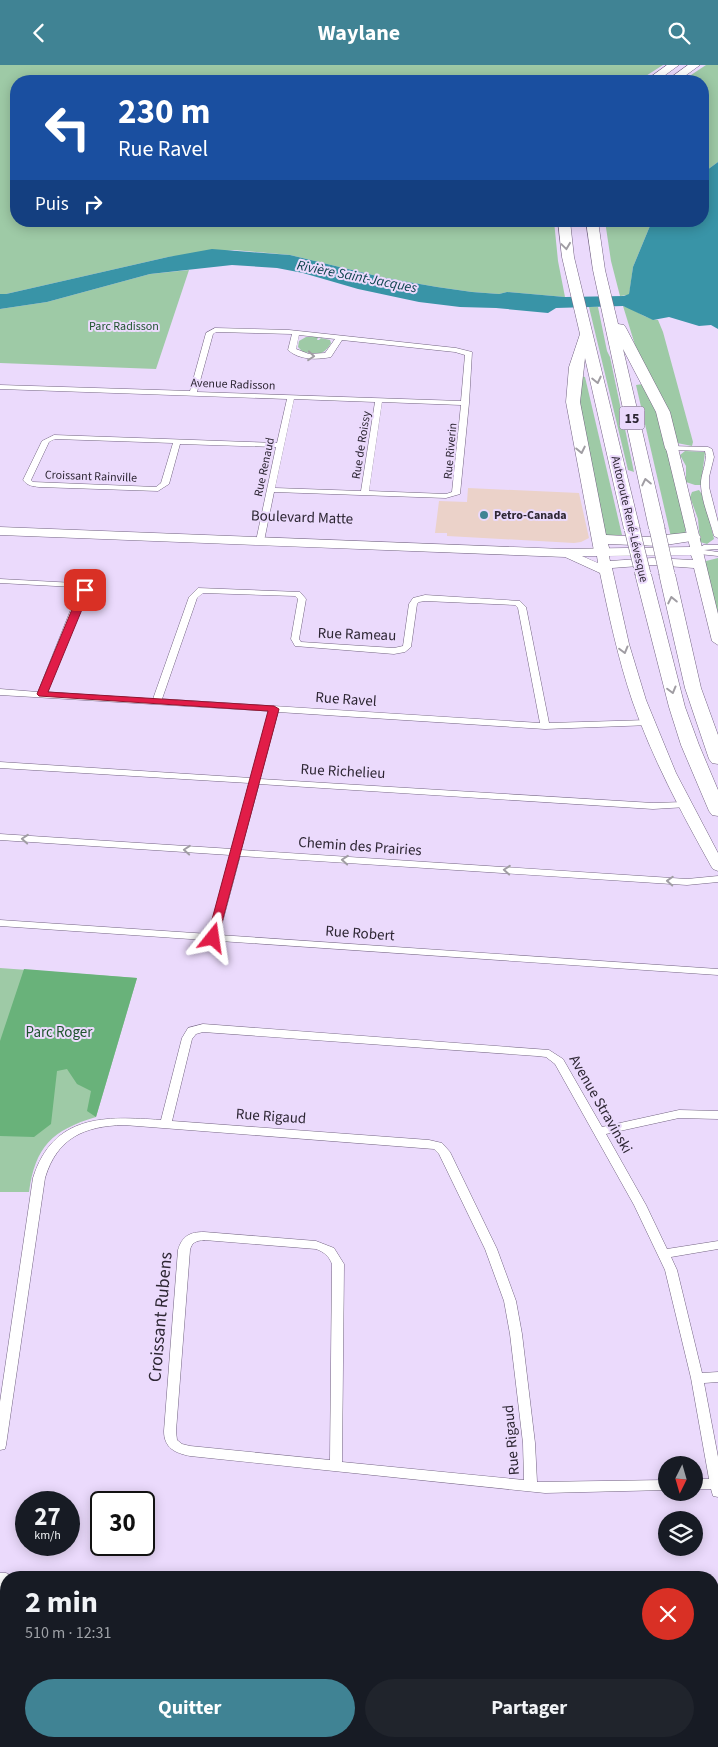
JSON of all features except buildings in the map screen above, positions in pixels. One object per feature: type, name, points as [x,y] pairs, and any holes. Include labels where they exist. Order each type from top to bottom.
[{"type":"highway","points":[[659,75],[674,65]]},
{"type":"highway","points":[[680,75],[695,65]]},
{"type":"highway","name":"Autoroute René-Lévesque","points":[[565,227],[567,251],[578,302],[676,707],[718,811]]},
{"type":"highway","name":"Autoroute René-Lévesque","points":[[593,227],[595,247],[693,688],[718,759]]},
{"type":"highway","points":[[607,301],[663,412],[672,448]]},
{"type":"highway","points":[[586,333],[576,367],[573,402],[603,557],[626,540],[680,540],[694,544]]},
{"type":"main road","points":[[672,448],[718,641]]},
{"type":"main road","name":"Boulevard Matte","points":[[0,522],[563,553],[603,557]]},
{"type":"main road","name":"Boulevard Matte","points":[[0,531],[592,548],[603,557]]},
{"type":"main road","points":[[563,553],[580,558],[594,567],[603,557]]},
{"type":"main road","points":[[603,557],[619,563],[699,565]]},
{"type":"main road","points":[[603,557],[624,652],[648,723],[664,764],[684,805],[718,866]]},
{"type":"street","name":"Rue Riverin","points":[[194,394],[211,331],[218,329],[340,337],[468,353],[470,357],[456,494],[446,496],[271,489]]},
{"type":"street","points":[[296,333],[292,351],[314,356],[330,354],[340,337]]},
{"type":"street","name":"Avenue Radisson","points":[[0,387],[465,403]]},
{"type":"street","name":"Rue Renaud","points":[[260,537],[290,397]]},
{"type":"street","name":"Rue de Roissy","points":[[365,493],[379,400]]},
{"type":"street","name":"Croissant Rainville","points":[[177,441],[165,484],[158,489],[39,485],[28,480],[46,441],[54,437],[177,441],[280,445]]},
{"type":"street","points":[[672,448],[708,449],[710,462],[705,482],[718,536]]},
{"type":"street","points":[[694,544],[704,547],[718,547]]},
{"type":"street","points":[[694,544],[718,554]]},
{"type":"street","points":[[0,581],[75,585],[84,588],[42,694]]},
{"type":"street","name":"Rue Rameau","points":[[157,701],[194,597],[198,591],[297,595],[302,599],[295,639],[298,643],[307,646],[394,651],[407,647],[412,604],[416,600],[425,598],[507,602],[518,603],[522,607],[545,726]]},
{"type":"street","name":"Rue Ravel","points":[[0,691],[545,726],[648,723]]},
{"type":"street","points":[[213,938],[274,709]]},
{"type":"street","name":"Rue Richelieu","points":[[0,765],[653,806],[684,805]]},
{"type":"street","name":"Chemin des Prairies","points":[[0,837],[687,882],[718,879]]},
{"type":"street","name":"Rue Robert","points":[[0,923],[718,972]]},
{"type":"street","name":"Avenue Stravinski","points":[[166,1124],[188,1038],[197,1029],[209,1028],[546,1053],[552,1056],[559,1062],[599,1132],[665,1254],[676,1289],[697,1378],[717,1488]]},
{"type":"street","points":[[599,1132],[679,1114],[718,1115]]},
{"type":"street","name":"Rue Rigaud","points":[[0,1445],[39,1177],[46,1157],[62,1139],[77,1130],[96,1123],[115,1121],[429,1144],[442,1149],[491,1249],[510,1301],[530,1443],[531,1487]]},
{"type":"street","name":"Croissant Rubens","points":[[335,1466],[337,1454],[338,1264],[334,1255],[327,1248],[316,1245],[204,1236],[191,1238],[186,1243],[184,1250],[170,1431],[172,1444],[178,1448],[190,1451],[531,1487],[658,1485]]},
{"type":"street","points":[[665,1254],[718,1245]]},
{"type":"street","points":[[697,1378],[718,1377]]},
{"type":"street","points":[[703,1486],[717,1488]]},
{"type":"shaded area","points":[[468,488],[579,493],[589,538],[574,543],[447,536],[447,533],[435,533],[439,501],[467,502]]},
{"type":"green space","points":[[0,65],[663,65],[647,75],[10,75],[10,227],[555,227],[558,261],[565,297],[507,292],[499,294],[472,292],[385,278],[290,255],[234,250],[168,257],[0,294]]},
{"type":"green space","points":[[706,65],[718,65],[718,162],[709,169],[709,75],[691,75]]},
{"type":"green space","points":[[606,227],[650,227],[633,267],[629,295],[620,296],[611,261]]},
{"type":"green space","name":"Parc Radisson","points":[[189,270],[156,369],[0,363],[0,309],[47,302],[150,274]]},
{"type":"green space","points":[[623,306],[648,318],[658,320],[693,442],[692,446],[677,443],[635,345]]},
{"type":"green space","points":[[589,307],[598,307],[634,472],[628,470]]},
{"type":"green space","points":[[306,337],[318,337],[317,340],[321,338],[330,340],[331,343],[322,353],[303,352],[298,347],[299,341]]},
{"type":"green space","points":[[581,376],[585,377],[622,535],[605,535],[578,416]]},
{"type":"green space","points":[[643,384],[660,419],[686,528],[685,535],[671,537],[636,385]]},
{"type":"green space","points":[[685,451],[705,452],[701,485],[686,482],[686,466],[680,455]]},
{"type":"green space","points":[[699,490],[704,497],[714,539],[707,544],[700,542],[698,519],[690,497],[692,492]]},
{"type":"green space","points":[[718,558],[718,621],[704,564],[706,561]]},
{"type":"green space","name":"Parc Roger","points":[[0,968],[137,978],[96,1117],[68,1128],[48,1143],[36,1163],[29,1192],[0,1192]]},
{"type":"green space","name":"Parc Roger","points":[[24,969],[137,978],[96,1117],[87,1111],[91,1091],[77,1084],[67,1069],[57,1071],[51,1124],[34,1137],[0,1136],[0,1041]]},
{"type":"water","name":"Rivière Saint-Jacques","points":[[718,162],[718,329],[711,325],[699,326],[669,317],[653,320],[623,306],[556,308],[548,313],[419,302],[358,289],[303,273],[277,268],[232,265],[150,274],[47,302],[0,309],[0,294],[212,249],[290,255],[385,278],[472,292],[499,294],[507,292],[565,297],[624,296],[629,294],[633,267],[650,227],[709,227],[709,169]]},
{"type":"place","name":"Petro-Canada","points":[[484,515]]},
{"type":"route","points":[[85,590],[42,694],[274,709],[213,938]]}]
